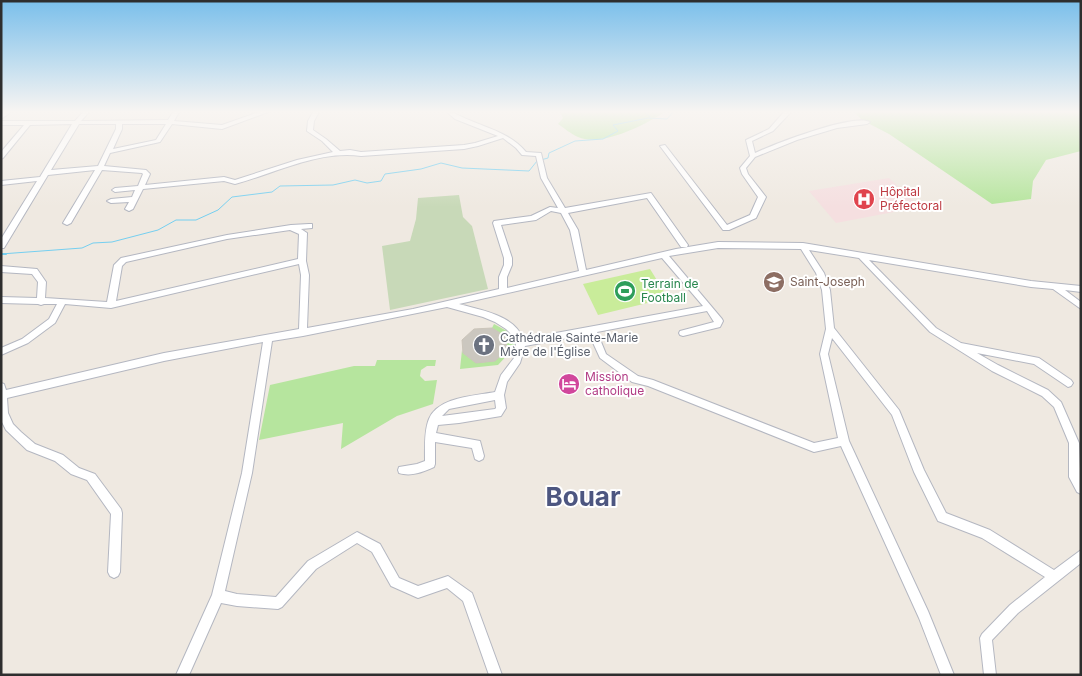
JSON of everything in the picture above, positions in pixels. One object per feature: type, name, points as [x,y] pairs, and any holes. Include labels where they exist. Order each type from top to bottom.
[{"type":"street","points":[[1,157],[12,144]]},
{"type":"street","points":[[1,246],[63,144]]},
{"type":"street","points":[[67,223],[100,168],[111,144]]},
{"type":"street","points":[[107,152],[146,144]]},
{"type":"street","points":[[328,144],[338,154]]},
{"type":"street","points":[[115,190],[224,179],[235,182],[330,154],[361,154],[464,147],[481,144]]},
{"type":"street","points":[[516,144],[524,154],[539,154],[544,178],[574,230],[583,274]]},
{"type":"street","points":[[750,144],[753,156]]},
{"type":"street","points":[[663,146],[726,228],[753,216],[762,197],[744,174],[743,168],[753,156],[780,144]]},
{"type":"street","points":[[1,183],[100,168],[144,171],[147,174],[142,187],[129,209]]},
{"type":"street","points":[[503,292],[503,277],[508,265],[508,258],[497,223],[533,218],[550,209],[563,211],[649,195],[684,245]]},
{"type":"street","points":[[112,201],[135,199]]},
{"type":"street","points":[[111,305],[118,265],[124,260],[226,237],[291,227],[303,234],[303,333]]},
{"type":"street","points":[[114,572],[117,513],[91,476],[75,471],[59,458],[31,447],[16,435],[8,426],[3,413],[2,392],[159,358],[303,333],[446,304],[664,255],[718,245],[803,246],[1056,288],[1081,289]]},
{"type":"street","points":[[803,246],[820,273],[826,290],[830,329],[824,354],[844,441],[924,615],[948,675]]},
{"type":"street","points":[[664,255],[719,321],[717,325],[683,333]]},
{"type":"street","points":[[862,257],[933,330],[995,368],[1045,393],[1058,405],[1074,443],[1074,477],[1081,489]]},
{"type":"street","points":[[1,300],[63,301],[111,305],[302,261]]},
{"type":"street","points":[[1,269],[34,271],[42,282],[41,302]]},
{"type":"street","points":[[1056,288],[1081,306]]},
{"type":"street","points":[[1,352],[25,341],[52,321],[63,301]]},
{"type":"street","points":[[433,421],[459,419],[498,412],[501,408],[500,383],[518,359],[521,343],[516,332],[507,324],[488,316],[446,304]]},
{"type":"street","points":[[521,343],[709,308]]},
{"type":"street","points":[[591,329],[603,356],[635,379],[650,383],[814,448],[844,441]]},
{"type":"street","points":[[830,329],[896,413],[919,472],[942,517],[986,534],[1055,577]]},
{"type":"street","points":[[182,675],[218,596],[247,473],[268,339]]},
{"type":"street","points":[[959,346],[976,348],[1036,362],[1068,383]]},
{"type":"street","points":[[403,470],[417,469],[430,464],[433,421],[440,410],[446,406],[499,395]]},
{"type":"street","points":[[431,438],[476,444],[479,456]]},
{"type":"street","points":[[218,596],[278,604],[312,565],[358,537],[376,548],[395,582],[418,592],[448,582],[468,597],[496,675]]},
{"type":"street","points":[[990,675],[986,638],[1014,609],[1081,556]]},
{"type":"shaded area","name":"Hôpital Préfectoral","points":[[889,178],[920,207],[836,223],[809,191]]},
{"type":"green space","points":[[903,144],[1081,144],[1081,151],[1046,160],[1033,181],[1031,199],[992,204]]},
{"type":"green space","points":[[459,195],[463,217],[472,226],[488,289],[390,310],[382,246],[410,241],[416,219],[418,198]]},
{"type":"green space","name":"Terrain de Football","points":[[650,269],[668,298],[598,315],[583,284]]},
{"type":"green space","points":[[494,324],[514,335],[515,347],[498,365],[460,369],[462,350],[463,353],[476,363],[495,361],[507,350],[505,336],[492,328]]},
{"type":"green space","points":[[377,360],[436,360],[435,366],[427,366],[421,370],[420,376],[425,381],[437,380],[433,404],[397,416],[341,449],[343,423],[259,440],[270,385],[354,366],[375,366]]},
{"type":"building","name":"Cathédrale Sainte-Marie Mère de l'Église","points":[[492,328],[505,336],[507,350],[495,361],[476,363],[463,353],[462,340],[474,329]]},
{"type":"waterway","points":[[6,254],[1,254],[82,248],[93,243],[112,242],[158,230],[176,220],[196,220],[218,210],[232,197],[272,192],[280,186],[333,185],[355,180],[367,183],[381,181],[385,174],[421,169],[441,163],[462,168],[529,171],[537,161],[548,158],[549,153],[569,144]]},
{"type":"place","name":"Hôpital Préfectoral","points":[[864,199]]},
{"type":"place","name":"Saint-Joseph","points":[[774,282]]},
{"type":"place","name":"Terrain de Football","points":[[625,291]]},
{"type":"place","name":"Cathédrale Sainte-Marie Mère de l'Église","points":[[484,345]]},
{"type":"place","name":"Mission catholique","points":[[569,384]]},
{"type":"district","name":"Bouar","points":[[583,497]]}]
